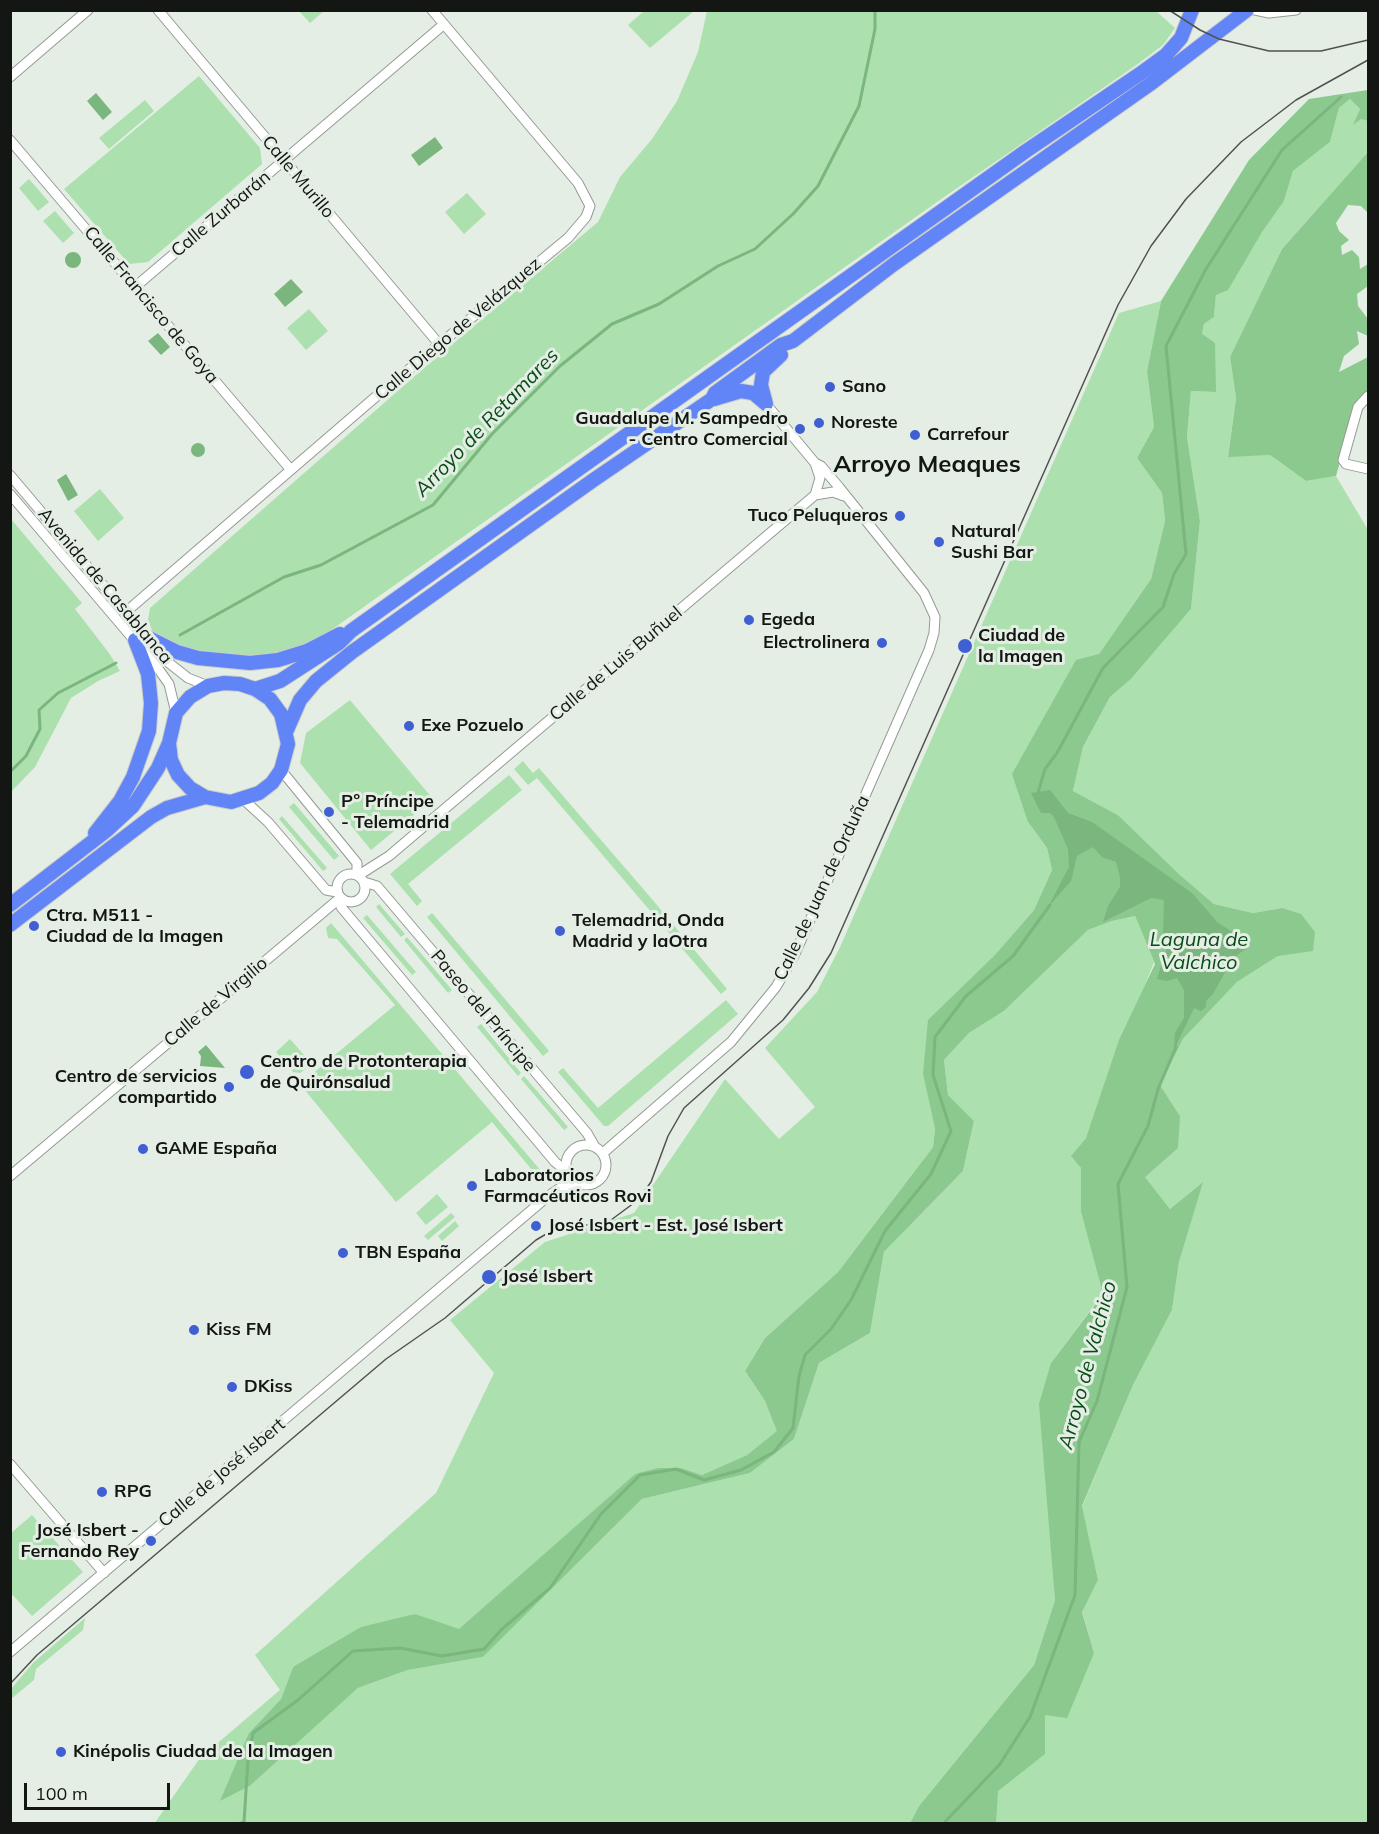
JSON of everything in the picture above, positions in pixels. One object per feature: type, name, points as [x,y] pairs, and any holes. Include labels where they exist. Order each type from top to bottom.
[{"type":"highway","points":[[255,689],[292,674],[339,643],[351,631],[1166,55],[1182,38],[1192,10]]},
{"type":"highway","points":[[287,730],[300,700],[316,681],[352,652],[592,481],[712,399],[715,393],[781,345],[793,341],[939,232],[1153,82],[1247,10]]},
{"type":"highway","points":[[766,404],[761,385],[763,372],[786,352],[793,341]]},
{"type":"highway","points":[[712,399],[719,399],[741,391],[753,393],[766,404]]},
{"type":"highway","points":[[141,638],[198,658],[250,663],[278,660],[307,651],[334,636],[351,631]]},
{"type":"highway","points":[[86,845],[120,801],[145,748],[152,703],[141,638]]},
{"type":"highway","points":[[10,905],[106,831],[133,806],[147,787],[169,743],[176,713],[190,697],[208,687],[224,683],[240,684],[255,689],[270,699],[281,714],[287,730],[288,744],[281,770],[272,783],[259,794],[244,800],[217,801],[190,788],[178,775],[171,760],[169,743]]},
{"type":"highway","points":[[10,925],[151,818],[168,808],[205,797]]},
{"type":"street","points":[[10,77],[88,10]]},
{"type":"street","name":"Calle Murillo","points":[[158,10],[439,344]]},
{"type":"street","name":"Calle Diego de Velázquez","points":[[126,611],[439,344],[568,238],[586,217],[590,206],[578,183],[432,10]]},
{"type":"street","points":[[1255,10],[1269,13],[1296,10]]},
{"type":"street","name":"Calle Zurbarán","points":[[135,287],[443,25]]},
{"type":"street","name":"Calle Francisco de Goya","points":[[10,140],[291,470]]},
{"type":"street","points":[[1368,396],[1358,407],[1343,460],[1346,464],[1368,469]]},
{"type":"street","points":[[766,404],[815,463],[820,478],[815,495],[833,492],[844,496]]},
{"type":"street","points":[[815,463],[821,466],[844,496]]},
{"type":"street","name":"Avenida de Casablanca","points":[[10,475],[126,611],[169,684],[176,713]]},
{"type":"street","name":"Avenida de Casablanca","points":[[10,494],[141,638],[179,673],[208,687]]},
{"type":"street","name":"Calle de Luis Buñuel","points":[[360,877],[389,856],[815,495]]},
{"type":"street","name":"Calle de Juan de Orduña","points":[[599,1150],[731,1042],[776,987],[794,957],[930,650],[935,617],[924,593],[844,496]]},
{"type":"street","points":[[244,800],[268,822],[326,890],[350,902],[363,896],[357,863],[281,770]]},
{"type":"street","points":[[360,877],[344,875],[339,879],[341,907],[546,1151],[576,1184],[587,1186],[597,1183],[604,1174],[606,1164],[599,1150],[586,1145],[577,1147],[565,1161],[565,1170]]},
{"type":"street","name":"Paseo del Príncipe","points":[[360,877],[377,886],[599,1150]]},
{"type":"street","name":"Calle de Virgilio","points":[[10,1176],[340,897]]},
{"type":"street","name":"Calle de José Isbert","points":[[10,1652],[547,1197],[561,1188],[576,1184]]},
{"type":"street","points":[[10,1464],[104,1573]]},
{"type":"shaded area","points":[[1155,10],[1175,28],[1163,45],[317,640],[277,655],[249,658],[184,650],[154,635],[148,620],[150,608],[424,368],[598,222],[620,177],[652,139],[677,101],[698,52],[707,11]]},
{"type":"shaded area","points":[[299,11],[324,11],[310,23]]},
{"type":"shaded area","points":[[644,11],[694,11],[650,48],[628,25]]},
{"type":"shaded area","points":[[199,76],[260,148],[262,164],[148,262],[129,264],[64,189]]},
{"type":"shaded area","points":[[1368,90],[1368,121],[1361,119],[1353,125],[1360,109],[1350,99],[1339,108],[1330,142],[1293,171],[1284,201],[1262,232],[1228,290],[1216,295],[1214,317],[1204,324],[1202,334],[1215,343],[1216,392],[1191,391],[1187,437],[1200,521],[1191,609],[1131,679],[1110,697],[1083,747],[1073,791],[1118,815],[1180,875],[1214,904],[1253,913],[1282,908],[1301,914],[1315,932],[1313,951],[1278,956],[1237,982],[1183,1039],[1160,1085],[1180,1116],[1178,1148],[1145,1177],[1170,1209],[1203,1182],[1179,1262],[1172,1310],[1133,1385],[1082,1506],[1098,1580],[1082,1612],[1094,1653],[1067,1718],[1045,1715],[1045,1754],[998,1791],[996,1823],[910,1823],[919,1806],[1034,1665],[1055,1600],[1039,1404],[1051,1363],[1103,1294],[1081,1212],[1081,1168],[1071,1156],[1086,1138],[1119,1040],[1155,964],[1135,916],[1088,930],[1004,1011],[969,1033],[944,1060],[948,1095],[974,1121],[963,1171],[884,1252],[870,1333],[819,1363],[794,1439],[750,1473],[642,1499],[483,1657],[408,1670],[358,1688],[251,1785],[220,1801],[249,1733],[281,1699],[293,1667],[361,1627],[415,1614],[459,1629],[635,1474],[658,1468],[681,1468],[702,1475],[747,1455],[777,1431],[765,1401],[745,1371],[765,1338],[838,1272],[933,1147],[935,1129],[923,1074],[928,1020],[993,957],[1034,910],[1052,870],[1047,848],[1028,822],[1012,774],[1076,660],[1099,654],[1151,579],[1165,521],[1162,493],[1137,458],[1154,427],[1147,371],[1161,301],[1249,160],[1309,99]]},
{"type":"shaded area","points":[[1350,99],[1360,109],[1354,124],[1361,118],[1368,121],[1368,152],[1282,249],[1230,357],[1236,398],[1228,456],[1270,455],[1306,481],[1336,476],[1368,530],[1368,1823],[995,1823],[995,1791],[1045,1715],[1094,1653],[1082,1611],[1098,1580],[1082,1507],[1133,1385],[1172,1310],[1179,1262],[1202,1183],[1170,1209],[1144,1176],[1180,1116],[1160,1085],[1183,1039],[1237,982],[1278,956],[1282,908],[1253,913],[1214,904],[1180,875],[1118,815],[1073,791],[1083,747],[1110,697],[1131,679],[1191,609],[1200,521],[1187,437],[1191,391],[1216,392],[1202,334],[1204,324],[1214,317],[1216,295],[1284,201],[1293,171],[1330,142],[1339,108]]},
{"type":"shaded area","points":[[145,100],[154,111],[109,149],[99,138]]},
{"type":"shaded area","points":[[1368,152],[1368,213],[1361,206],[1348,205],[1336,223],[1339,231],[1349,240],[1341,246],[1342,255],[1352,250],[1359,257],[1360,269],[1368,264],[1368,286],[1357,294],[1358,306],[1368,319],[1368,336],[1357,331],[1359,344],[1344,356],[1339,372],[1368,357],[1368,390],[1357,400],[1336,476],[1306,481],[1270,455],[1228,457],[1236,398],[1230,357],[1282,249]]},
{"type":"shaded area","points":[[29,179],[49,202],[38,211],[19,188]]},
{"type":"shaded area","points":[[467,193],[486,214],[464,234],[445,212]]},
{"type":"shaded area","points":[[55,211],[74,233],[63,243],[43,221]]},
{"type":"shaded area","points":[[1161,301],[1147,371],[1154,427],[1137,458],[1162,493],[1165,521],[1151,579],[1099,654],[1028,822],[1047,848],[1052,870],[1034,910],[993,957],[923,1073],[935,1129],[933,1147],[838,1272],[765,1338],[745,1371],[765,1401],[778,1431],[747,1455],[702,1475],[681,1468],[635,1474],[459,1630],[414,1614],[293,1667],[281,1699],[249,1733],[251,1785],[358,1688],[408,1670],[483,1657],[642,1499],[750,1473],[794,1439],[819,1363],[870,1333],[884,1252],[963,1171],[974,1121],[948,1095],[944,1060],[969,1033],[1004,1011],[1088,930],[1135,916],[1154,962],[1086,1138],[1072,1155],[1081,1168],[1081,1212],[1103,1293],[1051,1363],[1049,1502],[1055,1600],[1034,1665],[919,1806],[910,1823],[154,1824],[200,1758],[280,1690],[255,1655],[436,1493],[494,1373],[450,1320],[545,1242],[634,1213],[725,1079],[779,1139],[815,1107],[765,1048],[817,992],[840,947],[1119,313]]},
{"type":"shaded area","points":[[309,309],[328,331],[306,350],[287,328]]},
{"type":"shaded area","points":[[100,489],[124,518],[98,541],[74,511]]},
{"type":"shaded area","points":[[11,519],[82,603],[75,609],[120,671],[98,681],[71,698],[35,767],[11,792]]},
{"type":"shaded area","points":[[350,700],[433,799],[371,850],[300,763],[306,733]]},
{"type":"shaded area","points":[[523,761],[533,773],[539,768],[727,989],[721,994],[537,778],[528,785],[514,769]]},
{"type":"shaded area","points":[[509,775],[522,790],[408,884],[422,901],[417,906],[390,874]]},
{"type":"shaded area","points":[[294,803],[339,856],[334,860],[289,807]]},
{"type":"shaded area","points":[[282,816],[327,868],[323,871],[279,819]]},
{"type":"shaded area","points":[[379,904],[405,934],[401,937],[376,907]]},
{"type":"shaded area","points":[[432,913],[549,1051],[543,1056],[427,917]]},
{"type":"shaded area","points":[[367,915],[416,972],[412,975],[363,918]]},
{"type":"shaded area","points":[[331,923],[547,1178],[542,1182],[492,1122],[396,1202],[300,1084],[395,1005],[337,939],[328,938],[326,928]]},
{"type":"shaded area","points":[[407,937],[452,990],[448,993],[404,940]]},
{"type":"shaded area","points":[[726,1000],[738,1014],[608,1126],[604,1126],[558,1072],[563,1068],[598,1108]]},
{"type":"shaded area","points":[[481,1024],[521,1073],[518,1076],[477,1027]]},
{"type":"shaded area","points":[[290,1039],[312,1064],[300,1073],[293,1072],[276,1052]]},
{"type":"shaded area","points":[[524,1076],[568,1127],[564,1130],[521,1079]]},
{"type":"shaded area","points":[[437,1194],[448,1207],[426,1225],[416,1213]]},
{"type":"shaded area","points":[[451,1213],[455,1217],[428,1240],[424,1236]]},
{"type":"shaded area","points":[[455,1221],[459,1226],[442,1241],[438,1236]]},
{"type":"shaded area","points":[[32,1515],[83,1572],[32,1616],[10,1592],[11,1533]]},
{"type":"shaded area","points":[[85,1618],[83,1630],[36,1669],[34,1680],[11,1699],[11,1689],[33,1663]]},
{"type":"water","points":[[96,93],[112,112],[103,120],[87,101]]},
{"type":"water","points":[[435,137],[443,148],[419,166],[411,155]]},
{"type":"water","points":[[73,252],[81,260],[73,268],[65,260]]},
{"type":"water","points":[[291,279],[303,292],[285,307],[274,294]]},
{"type":"water","points":[[158,333],[170,347],[161,355],[148,341]]},
{"type":"water","points":[[198,443],[203,445],[205,450],[203,455],[198,457],[193,455],[191,450],[193,445]]},
{"type":"water","points":[[66,474],[78,495],[68,501],[57,480]]},
{"type":"water","name":"Laguna de Valchico","points":[[1050,790],[1068,813],[1092,822],[1192,893],[1217,922],[1240,937],[1247,948],[1233,958],[1213,994],[1206,1001],[1206,1007],[1201,1011],[1194,1008],[1174,1050],[1175,1033],[1184,1018],[1184,990],[1177,978],[1167,981],[1157,979],[1168,944],[1163,935],[1164,900],[1151,898],[1103,922],[1108,906],[1120,887],[1120,877],[1116,862],[1102,857],[1093,847],[1077,856],[1071,881],[1048,907],[1069,867],[1068,849],[1054,817],[1050,813],[1041,813],[1031,793]]},
{"type":"water","points":[[206,1045],[225,1068],[200,1066],[201,1056],[198,1052]]},
{"type":"waterway","name":"Arroyo de Retamares","points":[[180,635],[284,577],[321,565],[433,505],[492,434],[560,366],[612,324],[659,304],[718,266],[755,249],[793,214],[818,186],[859,106],[875,29],[875,10]]},
{"type":"waterway","points":[[1038,793],[1045,769],[1057,753],[1103,668],[1163,607],[1174,574],[1186,554],[1166,346],[1206,269],[1282,150],[1341,97]]},
{"type":"waterway","name":"Arroyo de Retamares","points":[[10,772],[26,756],[40,729],[39,710],[58,693],[116,663]]},
{"type":"waterway","points":[[239,1824],[244,1822],[248,1760],[253,1733],[298,1700],[353,1651],[400,1648],[442,1656],[484,1649],[501,1630],[550,1588],[601,1514],[640,1475],[676,1469],[704,1480],[741,1470],[774,1452],[793,1428],[799,1376],[805,1355],[831,1329],[851,1300],[885,1231],[931,1174],[951,1131],[933,1075],[935,1037],[966,996],[1013,956],[1050,905]]},
{"type":"waterway","name":"Arroyo de Valchico","points":[[943,1824],[1000,1764],[1030,1717],[1075,1595],[1079,1442],[1097,1401],[1127,1287],[1118,1184],[1148,1126],[1158,1089],[1176,1047]]},
{"type":"tram line","points":[[1169,10],[1219,39],[1269,51],[1321,51],[1368,40]]},
{"type":"tram line","points":[[10,1684],[37,1655],[386,1359],[445,1318],[536,1240],[548,1233],[611,1220],[638,1200],[651,1182],[668,1136],[684,1108],[783,1020],[809,988],[831,953],[1118,305],[1151,246],[1186,199],[1241,142],[1296,100],[1368,60]]},
{"type":"place","name":"Sano","points":[[830,387]]},
{"type":"place","name":"Noreste","points":[[819,423]]},
{"type":"place","name":"Guadalupe M. Sampedro - Centro Comercial","points":[[800,429]]},
{"type":"place","name":"Carrefour","points":[[915,435]]},
{"type":"place","name":"Tuco Peluqueros","points":[[900,516]]},
{"type":"place","name":"Natural Sushi Bar","points":[[939,542]]},
{"type":"place","name":"Egeda","points":[[749,620]]},
{"type":"place","name":"Electrolinera","points":[[882,643]]},
{"type":"place","name":"Ciudad de la Imagen","points":[[965,646]]},
{"type":"place","name":"Exe Pozuelo","points":[[409,726]]},
{"type":"place","name":"Pº Príncipe - Telemadrid","points":[[329,812]]},
{"type":"place","name":"Ctra. M511 - Ciudad de la Imagen","points":[[34,926]]},
{"type":"place","name":"Telemadrid, Onda Madrid y laOtra","points":[[560,931]]},
{"type":"place","name":"Centro de Protonterapia de Quirónsalud","points":[[247,1072]]},
{"type":"place","name":"Centro de servicios compartido","points":[[229,1087]]},
{"type":"place","name":"GAME España","points":[[143,1149]]},
{"type":"place","name":"Laboratorios Farmacéuticos Rovi","points":[[472,1186]]},
{"type":"place","name":"José Isbert - Est. José Isbert","points":[[536,1226]]},
{"type":"place","name":"TBN España","points":[[343,1253]]},
{"type":"place","name":"José Isbert","points":[[489,1277]]},
{"type":"place","name":"Kiss FM","points":[[194,1330]]},
{"type":"place","name":"DKiss","points":[[232,1387]]},
{"type":"place","name":"RPG","points":[[102,1492]]},
{"type":"place","name":"José Isbert - Fernando Rey","points":[[151,1541]]},
{"type":"place","name":"Kinépolis Ciudad de la Imagen","points":[[61,1752]]},
{"type":"district","name":"Arroyo Meaques","points":[[927,465]]}]
